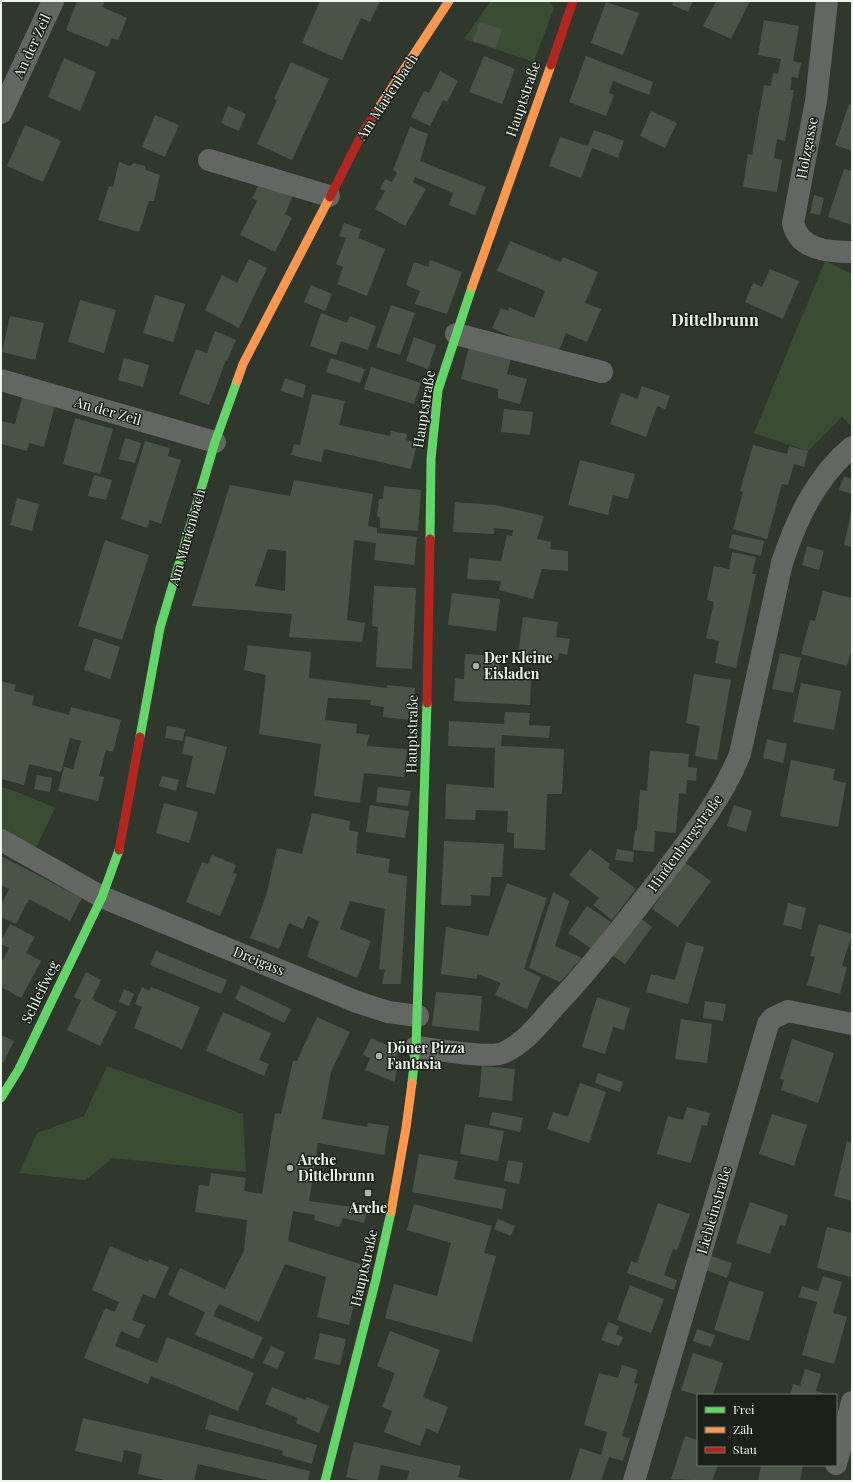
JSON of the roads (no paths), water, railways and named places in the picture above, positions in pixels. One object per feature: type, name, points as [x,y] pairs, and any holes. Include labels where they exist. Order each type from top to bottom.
[{"type":"street","name":"An der Zeil","points":[[1,113],[53,1]]},
{"type":"street","name":"Am Marienbach","points":[[102,897],[118,854],[160,628],[215,442],[243,364],[362,134],[449,1]]},
{"type":"street","name":"Hauptstraße","points":[[325,1481],[376,1279],[394,1197],[406,1128],[416,1047],[427,725],[431,459],[438,390],[456,334],[573,1]]},
{"type":"street","name":"Holzgasse","points":[[827,1],[816,101],[794,223],[796,232],[804,243],[826,250],[852,252]]},
{"type":"street","points":[[209,160],[329,196]]},
{"type":"street","points":[[456,334],[602,372]]},
{"type":"street","name":"An der Zeil","points":[[1,380],[215,442]]},
{"type":"street","name":"Hindenburgstraße","points":[[416,1047],[484,1055],[502,1053],[517,1045],[577,982],[626,923],[699,827],[733,771],[740,754],[782,563],[791,534],[816,487],[830,469],[852,447]]},
{"type":"street","name":"Dreigass","points":[[1,840],[102,897],[357,1002],[388,1012],[418,1016]]},
{"type":"street","name":"Schleifweg","points":[[1,1098],[19,1069],[102,897]]},
{"type":"street","name":"Liebleinstraße","points":[[634,1481],[768,1024],[773,1018],[788,1011],[852,1024]]},
{"type":"street","points":[[837,1460],[852,1402]]},
{"type":"street","points":[[832,1481],[836,1466]]},
{"type":"place","name":"Der Kleine Eisladen","points":[[476,666]]},
{"type":"place","name":"Döner Pizza Fantasia","points":[[379,1056]]},
{"type":"place","name":"Arche Dittelbrunn","points":[[290,1168]]},
{"type":"place","name":"Arche","points":[[368,1193]]},
{"type":"district","name":"Dittelbrunn","points":[[715,320]]}]
